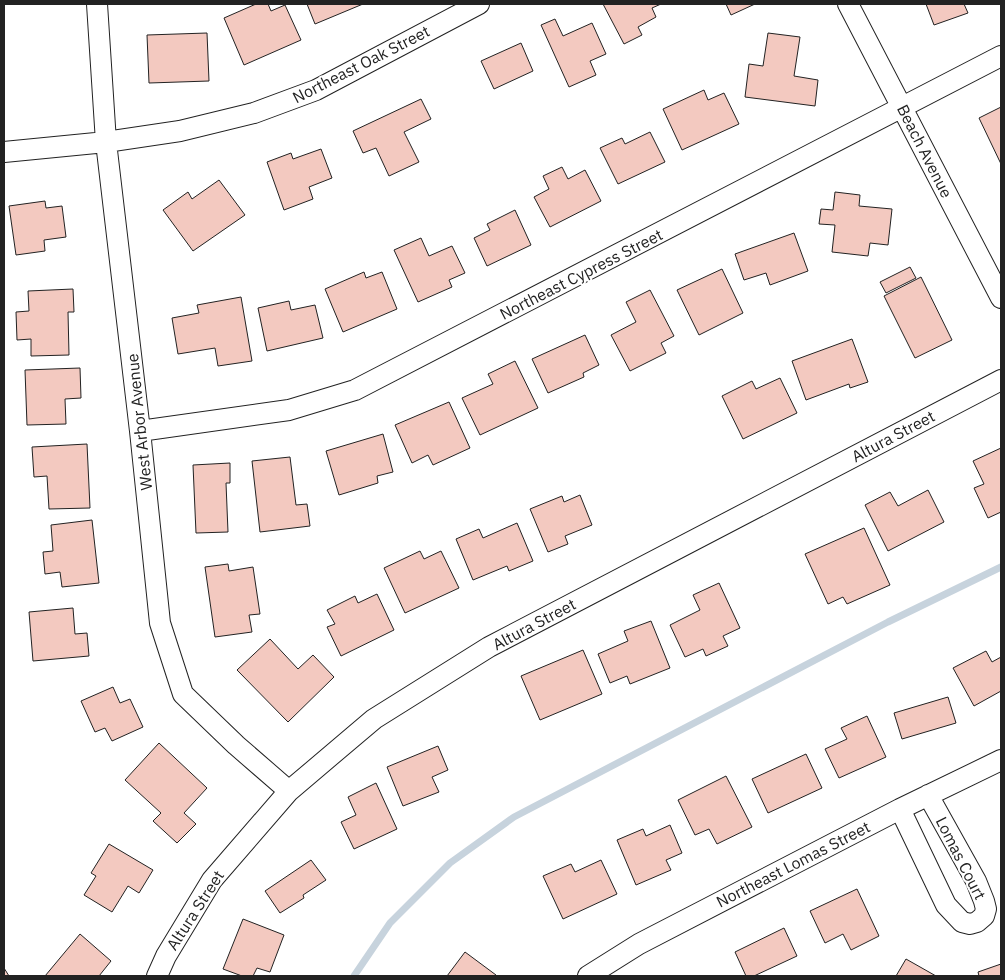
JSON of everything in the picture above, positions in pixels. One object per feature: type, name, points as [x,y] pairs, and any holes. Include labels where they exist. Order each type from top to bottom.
[{"type":"street","name":"West Arbor Avenue","points":[[96,4],[106,142],[160,622],[183,694],[236,745],[289,791]]},
{"type":"street","name":"Northeast Oak Street","points":[[4,152],[106,142],[180,131],[263,110],[316,90],[479,4]]},
{"type":"street","name":"Beach Avenue","points":[[848,4],[1001,298]]},
{"type":"street","name":"Northeast Cypress Street","points":[[140,431],[289,410],[355,390],[1001,56]]},
{"type":"street","name":"Altura Street","points":[[157,976],[166,956],[212,880],[289,791],[374,719],[489,647],[1001,380]]},
{"type":"street","name":"Northeast Lomas Street","points":[[588,976],[639,944],[900,809],[1001,760]]},
{"type":"street","name":"Lomas Court","points":[[900,809],[946,905],[962,922],[970,924],[978,922],[984,916],[986,909],[984,900],[976,881],[928,796]]},
{"type":"building","points":[[256,4],[268,4],[271,11],[285,5],[301,40],[244,65],[224,18]]},
{"type":"building","points":[[307,4],[363,4],[315,24]]},
{"type":"building","points":[[603,4],[661,4],[652,8],[656,17],[638,27],[642,35],[624,44]]},
{"type":"building","points":[[726,4],[755,4],[731,15]]},
{"type":"building","points":[[926,4],[964,4],[968,13],[934,25]]},
{"type":"building","points":[[555,19],[563,36],[592,23],[606,54],[590,61],[596,75],[569,87],[541,25]]},
{"type":"building","points":[[207,33],[209,81],[149,83],[147,35]]},
{"type":"building","points":[[768,33],[800,37],[794,76],[818,80],[815,106],[745,97],[749,64],[763,66]]},
{"type":"building","points":[[521,43],[533,71],[494,89],[481,61]]},
{"type":"building","points":[[704,90],[708,100],[724,93],[739,124],[682,150],[663,109]]},
{"type":"building","points":[[421,99],[431,119],[404,132],[419,162],[389,176],[376,148],[363,153],[353,131]]},
{"type":"building","points":[[1001,107],[1001,164],[979,118]]},
{"type":"building","points":[[650,132],[665,162],[618,184],[600,148],[622,138],[625,144]]},
{"type":"building","points":[[321,149],[332,178],[309,187],[313,199],[284,210],[267,162],[291,153],[293,159]]},
{"type":"building","points":[[562,167],[568,179],[585,170],[601,201],[550,227],[534,197],[549,189],[543,176]]},
{"type":"building","points":[[219,180],[245,215],[193,251],[163,210],[188,192],[192,199]]},
{"type":"building","points":[[835,192],[860,195],[859,206],[892,209],[888,245],[870,243],[868,256],[832,252],[835,225],[819,224],[821,209],[833,210]]},
{"type":"building","points":[[45,201],[46,208],[62,206],[66,237],[44,240],[45,251],[16,255],[9,206]]},
{"type":"building","points":[[515,210],[531,245],[487,266],[474,238],[490,230],[487,224]]},
{"type":"building","points":[[794,233],[808,271],[770,285],[766,273],[744,280],[735,254]]},
{"type":"building","points":[[421,238],[429,256],[452,246],[465,273],[449,280],[452,287],[418,302],[394,250]]},
{"type":"building","points":[[910,267],[916,278],[886,293],[880,282]]},
{"type":"building","points":[[722,269],[743,313],[699,335],[677,290]]},
{"type":"building","points":[[364,272],[366,278],[382,272],[397,309],[343,332],[325,289]]},
{"type":"building","points":[[921,277],[952,340],[915,358],[884,296]]},
{"type":"building","points":[[73,289],[74,312],[68,312],[69,355],[31,356],[31,339],[17,340],[16,312],[29,311],[28,291]]},
{"type":"building","points":[[650,290],[674,336],[661,343],[666,353],[630,371],[611,335],[636,322],[626,302]]},
{"type":"building","points":[[241,297],[252,361],[218,366],[215,348],[178,354],[172,318],[199,313],[197,305]]},
{"type":"building","points":[[289,301],[291,310],[315,305],[323,338],[267,351],[258,308]]},
{"type":"building","points":[[585,335],[599,365],[583,373],[584,377],[548,393],[532,359]]},
{"type":"building","points":[[852,339],[868,382],[850,388],[849,384],[806,400],[792,361]]},
{"type":"building","points":[[515,361],[538,408],[480,435],[462,398],[493,384],[488,374]]},
{"type":"building","points":[[80,368],[81,398],[65,399],[66,424],[27,425],[25,370]]},
{"type":"building","points":[[780,378],[797,413],[743,439],[722,396],[752,381],[756,389]]},
{"type":"building","points":[[449,402],[470,448],[433,465],[428,455],[412,463],[395,425]]},
{"type":"building","points":[[383,434],[393,472],[377,476],[378,483],[339,495],[326,451]]},
{"type":"building","points":[[87,444],[90,508],[49,509],[47,476],[34,477],[32,447]]},
{"type":"building","points":[[1001,448],[1001,512],[988,518],[974,488],[984,484],[973,461]]},
{"type":"building","points":[[290,457],[296,505],[307,504],[310,526],[260,532],[252,461]]},
{"type":"building","points":[[230,463],[230,483],[226,483],[228,532],[196,533],[193,465]]},
{"type":"building","points":[[928,490],[944,522],[888,551],[865,505],[890,492],[898,506]]},
{"type":"building","points":[[580,495],[592,525],[565,536],[568,544],[548,552],[530,509],[562,496],[564,502]]},
{"type":"building","points":[[92,520],[99,583],[62,587],[60,572],[45,574],[43,552],[53,551],[51,525]]},
{"type":"building","points":[[517,523],[533,561],[509,571],[507,566],[473,580],[456,539],[479,529],[483,538]]},
{"type":"building","points":[[864,528],[890,585],[847,604],[843,597],[828,604],[805,554]]},
{"type":"building","points":[[420,551],[424,559],[441,551],[459,588],[405,613],[384,568]]},
{"type":"building","points":[[228,564],[229,571],[253,567],[260,614],[249,615],[252,632],[215,637],[205,567]]},
{"type":"building","points":[[719,583],[740,628],[723,636],[728,646],[706,656],[703,649],[685,657],[670,625],[700,610],[693,595]]},
{"type":"building","points":[[377,594],[394,630],[341,656],[327,627],[335,624],[327,610],[355,596],[358,603]]},
{"type":"building","points":[[73,608],[75,634],[87,633],[89,656],[33,661],[29,612]]},
{"type":"building","points":[[651,621],[670,668],[630,684],[627,676],[610,683],[598,654],[628,641],[624,631]]},
{"type":"building","points":[[270,639],[298,669],[313,655],[334,677],[288,722],[237,670]]},
{"type":"building","points":[[583,650],[602,694],[540,720],[521,676]]},
{"type":"building","points":[[986,651],[992,662],[1001,657],[1001,691],[974,706],[953,668]]},
{"type":"building","points":[[113,687],[120,703],[130,699],[143,727],[112,741],[105,728],[95,732],[81,701]]},
{"type":"building","points":[[948,697],[956,723],[902,739],[894,713]]},
{"type":"building","points":[[867,716],[886,757],[839,778],[825,749],[847,739],[841,728]]},
{"type":"building","points":[[159,743],[207,788],[184,813],[196,824],[177,843],[153,821],[161,813],[125,780]]},
{"type":"building","points":[[438,746],[448,770],[432,777],[439,792],[403,806],[387,767]]},
{"type":"building","points":[[806,754],[822,788],[768,813],[752,779]]},
{"type":"building","points":[[726,776],[752,827],[717,844],[709,829],[695,835],[678,800]]},
{"type":"building","points":[[376,783],[397,829],[354,849],[341,822],[356,815],[348,797]]},
{"type":"building","points":[[670,825],[682,853],[666,860],[671,870],[636,885],[617,840],[643,829],[646,836]]},
{"type":"building","points":[[109,844],[153,870],[139,893],[128,886],[112,912],[84,895],[96,876],[91,873]]},
{"type":"building","points":[[311,860],[326,880],[303,895],[304,898],[280,913],[265,891]]},
{"type":"building","points":[[601,860],[617,894],[563,919],[543,876],[571,864],[575,872]]},
{"type":"building","points":[[857,889],[879,936],[851,950],[843,934],[825,943],[810,911]]},
{"type":"building","points":[[243,919],[284,935],[270,972],[257,968],[253,976],[242,976],[223,969]]},
{"type":"building","points":[[784,928],[797,956],[754,976],[746,976],[735,952]]},
{"type":"building","points":[[80,934],[111,961],[99,976],[45,976]]},
{"type":"building","points":[[465,952],[496,975],[447,976]]},
{"type":"building","points":[[906,959],[936,976],[896,976]]},
{"type":"building","points":[[1001,964],[1001,976],[979,976],[978,972]]},
{"type":"building","points":[[4,968],[9,976],[4,976]]},
{"type":"waterway","points":[[354,976],[390,923],[450,863],[514,817],[888,622],[1001,567]]}]
